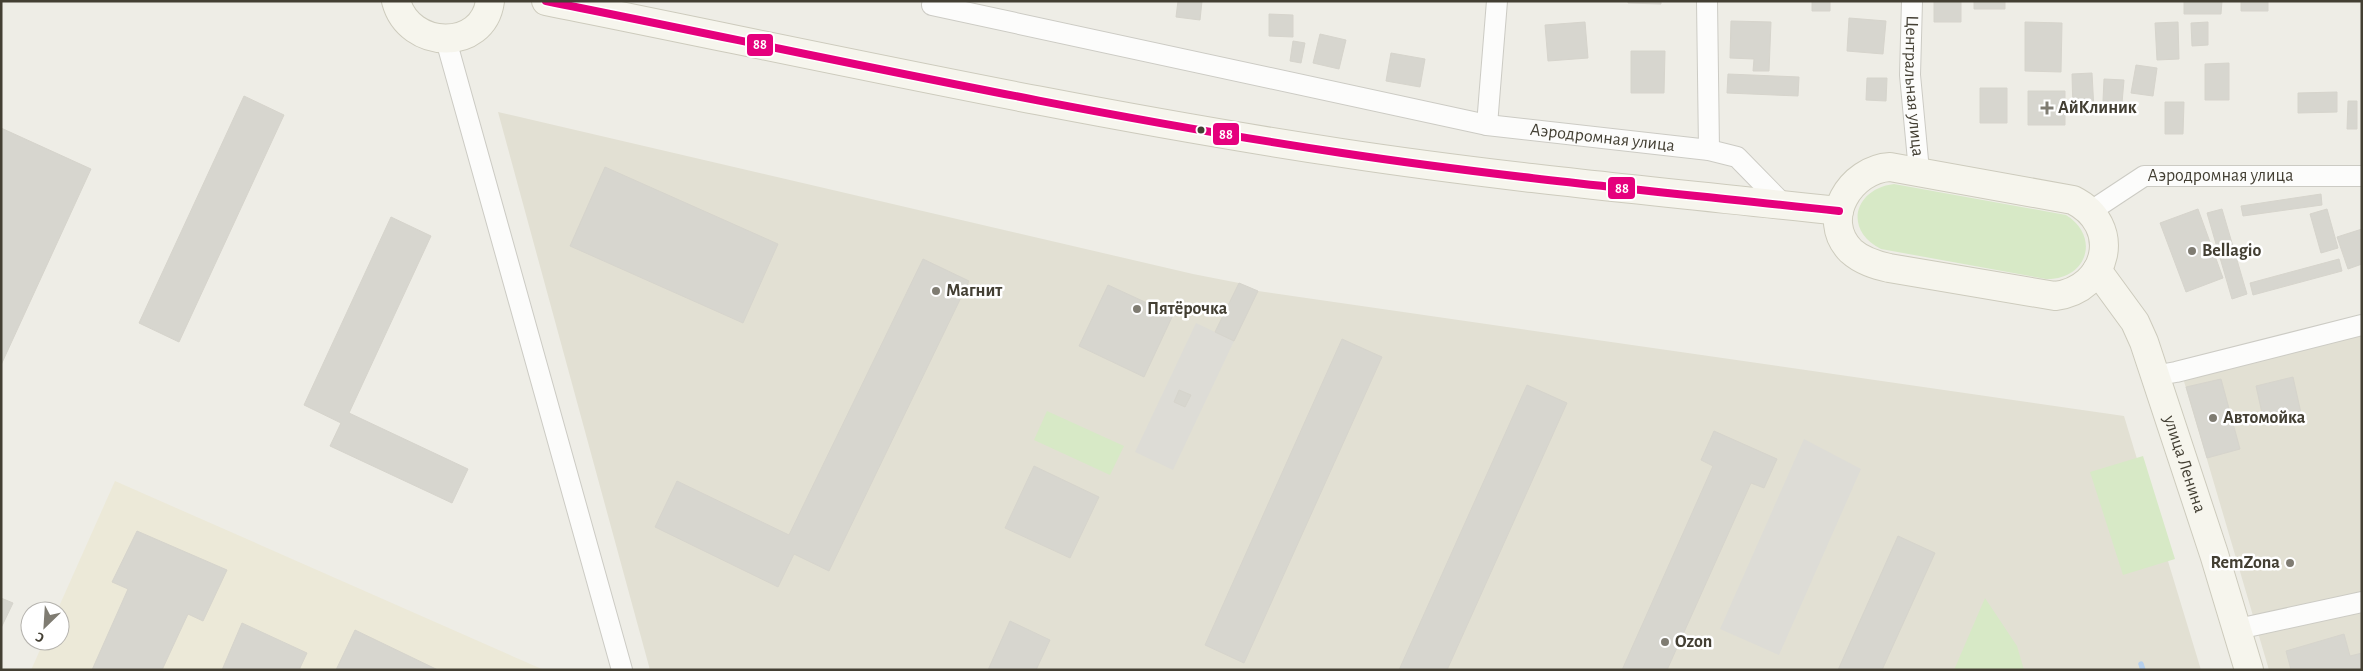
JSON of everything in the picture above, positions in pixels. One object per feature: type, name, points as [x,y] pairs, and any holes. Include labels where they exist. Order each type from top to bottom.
[{"type":"street","points":[[396,1],[399,12],[410,27],[427,37],[446,40],[465,35],[480,23],[490,1]]},
{"type":"street","points":[[546,1],[1015,95],[1220,133],[1488,174],[1839,211]]},
{"type":"street","points":[[1487,125],[1496,1]]},
{"type":"street","points":[[1707,1],[1709,150]]},
{"type":"street","name":"Центральная улица","points":[[1912,1],[1910,75],[1919,171]]},
{"type":"street","name":"Аэродромная улица","points":[[932,4],[1487,125],[1709,150],[1737,157],[1784,205]]},
{"type":"street","points":[[446,40],[622,670]]},
{"type":"street","points":[[1890,167],[2061,196],[2084,205],[2091,211],[2100,225],[2105,243],[2104,252],[2097,270],[2080,288],[2055,296],[1889,268],[1867,262],[1852,251],[1842,236],[1839,211],[1846,193],[1866,174],[1881,168],[1890,167]]},
{"type":"street","name":"Аэродромная улица","points":[[2091,211],[2144,176],[2362,176]]},
{"type":"street","name":"улица Ленина","points":[[2097,270],[2135,322],[2144,342],[2153,376],[2238,629],[2249,670]]},
{"type":"street","points":[[2153,376],[2176,372],[2362,325]]},
{"type":"street","points":[[2238,629],[2362,602]]},
{"type":"shaded area","points":[[498,112],[1193,274],[1239,283],[1258,291],[2124,416],[2201,670],[650,670]]},
{"type":"shaded area","points":[[1196,323],[1234,341],[1173,470],[1135,452]]},
{"type":"shaded area","points":[[2362,332],[2362,670],[2269,670],[2183,378]]},
{"type":"shaded area","points":[[1804,439],[1861,469],[1779,655],[1720,629]]},
{"type":"shaded area","points":[[115,481],[544,670],[31,670],[40,651],[70,651],[70,601],[61,601]]},
{"type":"green space","points":[[1894,184],[2066,215],[2077,224],[2083,234],[2086,245],[2084,256],[2080,265],[2071,273],[2046,279],[1881,249],[1869,241],[1861,232],[1858,211],[1862,202],[1870,194],[1880,187]]},
{"type":"green space","points":[[1047,411],[1124,446],[1110,475],[1034,440]]},
{"type":"green space","points":[[2143,456],[2175,559],[2123,575],[2090,472]]},
{"type":"green space","points":[[1985,598],[2017,646],[2024,670],[1954,670]]},
{"type":"building","points":[[1178,1],[1202,1],[1200,20],[1176,17]]},
{"type":"building","points":[[1628,1],[1661,1],[1661,4],[1628,3]]},
{"type":"building","points":[[1812,1],[1830,1],[1830,11],[1812,11]]},
{"type":"building","points":[[1934,1],[1961,1],[1961,22],[1934,22]]},
{"type":"building","points":[[1974,1],[2005,1],[2005,9],[1974,9]]},
{"type":"building","points":[[2184,1],[2222,1],[2221,14],[2184,14]]},
{"type":"building","points":[[2241,1],[2268,1],[2268,11],[2241,11]]},
{"type":"building","points":[[1269,14],[1293,15],[1293,37],[1269,36]]},
{"type":"building","points":[[1849,18],[1886,21],[1883,54],[1847,51]]},
{"type":"building","points":[[1731,21],[1771,22],[1769,71],[1753,71],[1754,59],[1730,58]]},
{"type":"building","points":[[1585,22],[1588,58],[1548,61],[1545,25]]},
{"type":"building","points":[[2025,22],[2062,23],[2061,72],[2025,71]]},
{"type":"building","points":[[2178,22],[2179,59],[2157,60],[2155,23]]},
{"type":"building","points":[[2208,22],[2208,45],[2192,46],[2191,23]]},
{"type":"building","points":[[1320,34],[1346,40],[1339,69],[1313,63]]},
{"type":"building","points":[[1293,41],[1305,43],[1301,63],[1290,61]]},
{"type":"building","points":[[1631,51],[1665,51],[1664,93],[1631,93]]},
{"type":"building","points":[[1391,53],[1425,59],[1420,87],[1386,81]]},
{"type":"building","points":[[2229,63],[2229,100],[2205,100],[2205,64]]},
{"type":"building","points":[[2136,65],[2157,68],[2153,96],[2131,93]]},
{"type":"building","points":[[2092,73],[2094,110],[2073,111],[2072,74]]},
{"type":"building","points":[[1728,74],[1799,77],[1798,96],[1727,93]]},
{"type":"building","points":[[1867,78],[1887,78],[1886,101],[1866,100]]},
{"type":"building","points":[[2104,79],[2124,80],[2122,103],[2103,101]]},
{"type":"building","points":[[1980,88],[2007,88],[2007,123],[1980,123]]},
{"type":"building","name":"АйКлиник","points":[[2028,91],[2065,91],[2065,125],[2028,125]]},
{"type":"building","points":[[2337,92],[2337,112],[2298,113],[2298,93]]},
{"type":"building","points":[[244,96],[284,115],[179,342],[139,323]]},
{"type":"building","points":[[2348,101],[2357,101],[2357,129],[2347,129]]},
{"type":"building","points":[[2165,102],[2184,102],[2183,134],[2165,134]]},
{"type":"building","points":[[1,128],[91,169],[1,365]]},
{"type":"building","points":[[605,167],[778,244],[743,323],[570,246]]},
{"type":"building","points":[[2321,194],[2322,205],[2243,216],[2241,206]]},
{"type":"building","name":"Bellagio","points":[[2198,209],[2223,278],[2186,292],[2160,223]]},
{"type":"building","points":[[2222,209],[2247,294],[2232,299],[2207,213]]},
{"type":"building","points":[[2327,209],[2338,248],[2321,253],[2310,214]]},
{"type":"building","points":[[391,217],[431,236],[349,413],[468,469],[452,503],[330,446],[341,423],[304,405]]},
{"type":"building","points":[[2362,229],[2362,264],[2348,269],[2337,237]]},
{"type":"building","points":[[923,259],[969,281],[829,571],[794,554],[778,587],[655,527],[677,481],[789,535]]},
{"type":"building","points":[[2339,259],[2342,271],[2253,295],[2250,283]]},
{"type":"building","points":[[1239,283],[1258,291],[1234,341],[1215,332]]},
{"type":"building","points":[[1108,285],[1173,315],[1144,377],[1079,346]]},
{"type":"building","points":[[1342,339],[1382,357],[1244,663],[1205,645]]},
{"type":"building","points":[[2293,377],[2301,413],[2264,422],[2256,386]]},
{"type":"building","name":"Автомойка","points":[[2221,379],[2240,449],[2207,458],[2186,387]]},
{"type":"building","points":[[1527,385],[1567,403],[1447,670],[1399,670]]},
{"type":"building","points":[[1179,390],[1191,395],[1185,407],[1174,402]]},
{"type":"building","points":[[1714,431],[1777,459],[1764,488],[1751,483],[1667,670],[1622,670],[1713,466],[1701,460]]},
{"type":"building","points":[[1034,466],[1099,497],[1070,558],[1005,528]]},
{"type":"building","points":[[137,531],[227,570],[203,621],[188,614],[162,670],[92,670],[128,589],[112,582]]},
{"type":"building","points":[[1898,536],[1935,553],[1882,670],[1838,670]]},
{"type":"building","points":[[1,598],[13,603],[1,628]]},
{"type":"building","points":[[1010,621],[1050,640],[1036,670],[988,670]]},
{"type":"building","points":[[242,623],[307,653],[299,670],[222,670]]},
{"type":"building","points":[[355,630],[438,670],[336,670]]},
{"type":"building","points":[[2344,634],[2350,656],[2362,653],[2362,670],[2291,670],[2286,651]]},
{"type":"waterway","points":[[2141,664],[2143,670]]},
{"type":"transit line","name":"88","points":[[546,1],[943,82],[1242,137],[1466,170],[1839,211]]},
{"type":"place","name":"АйКлиник","points":[[2047,108]]},
{"type":"place","name":"Bellagio","points":[[2192,251]]},
{"type":"place","name":"Магнит","points":[[936,291]]},
{"type":"place","name":"Пятёрочка","points":[[1137,309]]},
{"type":"place","name":"Автомойка","points":[[2213,418]]},
{"type":"place","name":"RemZona","points":[[2290,563]]},
{"type":"place","name":"Ozon","points":[[1665,642]]}]
